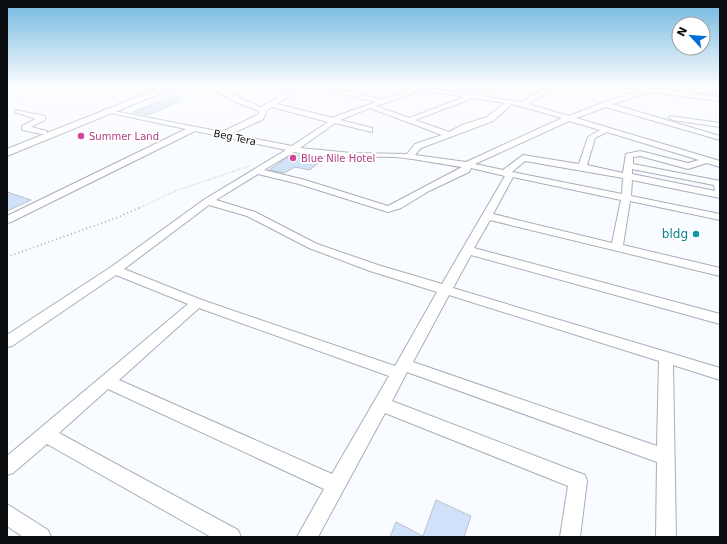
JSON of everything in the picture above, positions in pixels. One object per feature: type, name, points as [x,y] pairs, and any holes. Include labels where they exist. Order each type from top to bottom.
[{"type":"highway","points":[[7,148],[104,111]]},
{"type":"highway","points":[[7,153],[105,111]]},
{"type":"street","points":[[18,111],[42,118],[24,128],[44,133]]},
{"type":"street","name":"Beg Tera","points":[[121,111],[316,153],[410,156],[467,165],[720,217]]},
{"type":"street","points":[[224,134],[259,118],[263,114],[262,111]]},
{"type":"street","points":[[297,111],[369,130]]},
{"type":"street","points":[[7,342],[115,270],[208,201],[293,149],[344,115],[354,111]]},
{"type":"street","points":[[385,111],[449,135]]},
{"type":"street","points":[[409,120],[433,111]]},
{"type":"street","points":[[410,156],[418,146],[449,135],[465,127],[490,119],[500,111]]},
{"type":"street","points":[[547,111],[720,164]]},
{"type":"street","points":[[261,168],[388,209],[397,206],[426,189],[466,170],[467,165],[508,144],[586,111]]},
{"type":"street","points":[[629,111],[720,138]]},
{"type":"street","points":[[631,111],[720,125]]},
{"type":"street","points":[[684,128],[687,120]]},
{"type":"street","points":[[7,220],[194,128]]},
{"type":"street","points":[[582,167],[592,137],[607,129]]},
{"type":"street","points":[[652,155],[664,146]]},
{"type":"street","points":[[617,247],[626,198],[629,156],[633,154],[652,155],[688,166],[696,165],[706,160]]},
{"type":"street","points":[[307,537],[486,216],[507,173],[523,158],[582,167],[720,195],[718,183],[629,166]]},
{"type":"street","points":[[208,201],[251,214],[313,246],[342,257],[720,374]]},
{"type":"street","points":[[486,216],[720,272]]},
{"type":"street","points":[[467,250],[720,319]]},
{"type":"street","points":[[115,270],[197,303],[666,457]]},
{"type":"street","points":[[7,467],[197,303]]},
{"type":"street","points":[[666,357],[666,537]]},
{"type":"street","points":[[106,381],[336,485]]},
{"type":"street","points":[[381,404],[578,481],[570,537]]},
{"type":"street","points":[[45,434],[231,537]]},
{"type":"street","points":[[7,514],[41,537]]},
{"type":"path","points":[[7,258],[116,218],[178,190],[217,178],[244,167],[261,168]]},
{"type":"building","points":[[135,111],[157,111],[148,115],[133,112]]},
{"type":"building","points":[[291,155],[312,156],[323,159],[310,170],[295,167],[284,173],[269,170]]},
{"type":"building","points":[[7,192],[31,200],[7,211]]},
{"type":"building","points":[[436,500],[471,516],[464,537],[390,537],[396,522],[423,536]]},
{"type":"place","name":"Summer Land","points":[[81,136]]},
{"type":"place","name":"Blue Nile Hotel","points":[[293,158]]},
{"type":"place","name":"bldg","points":[[696,234]]}]
